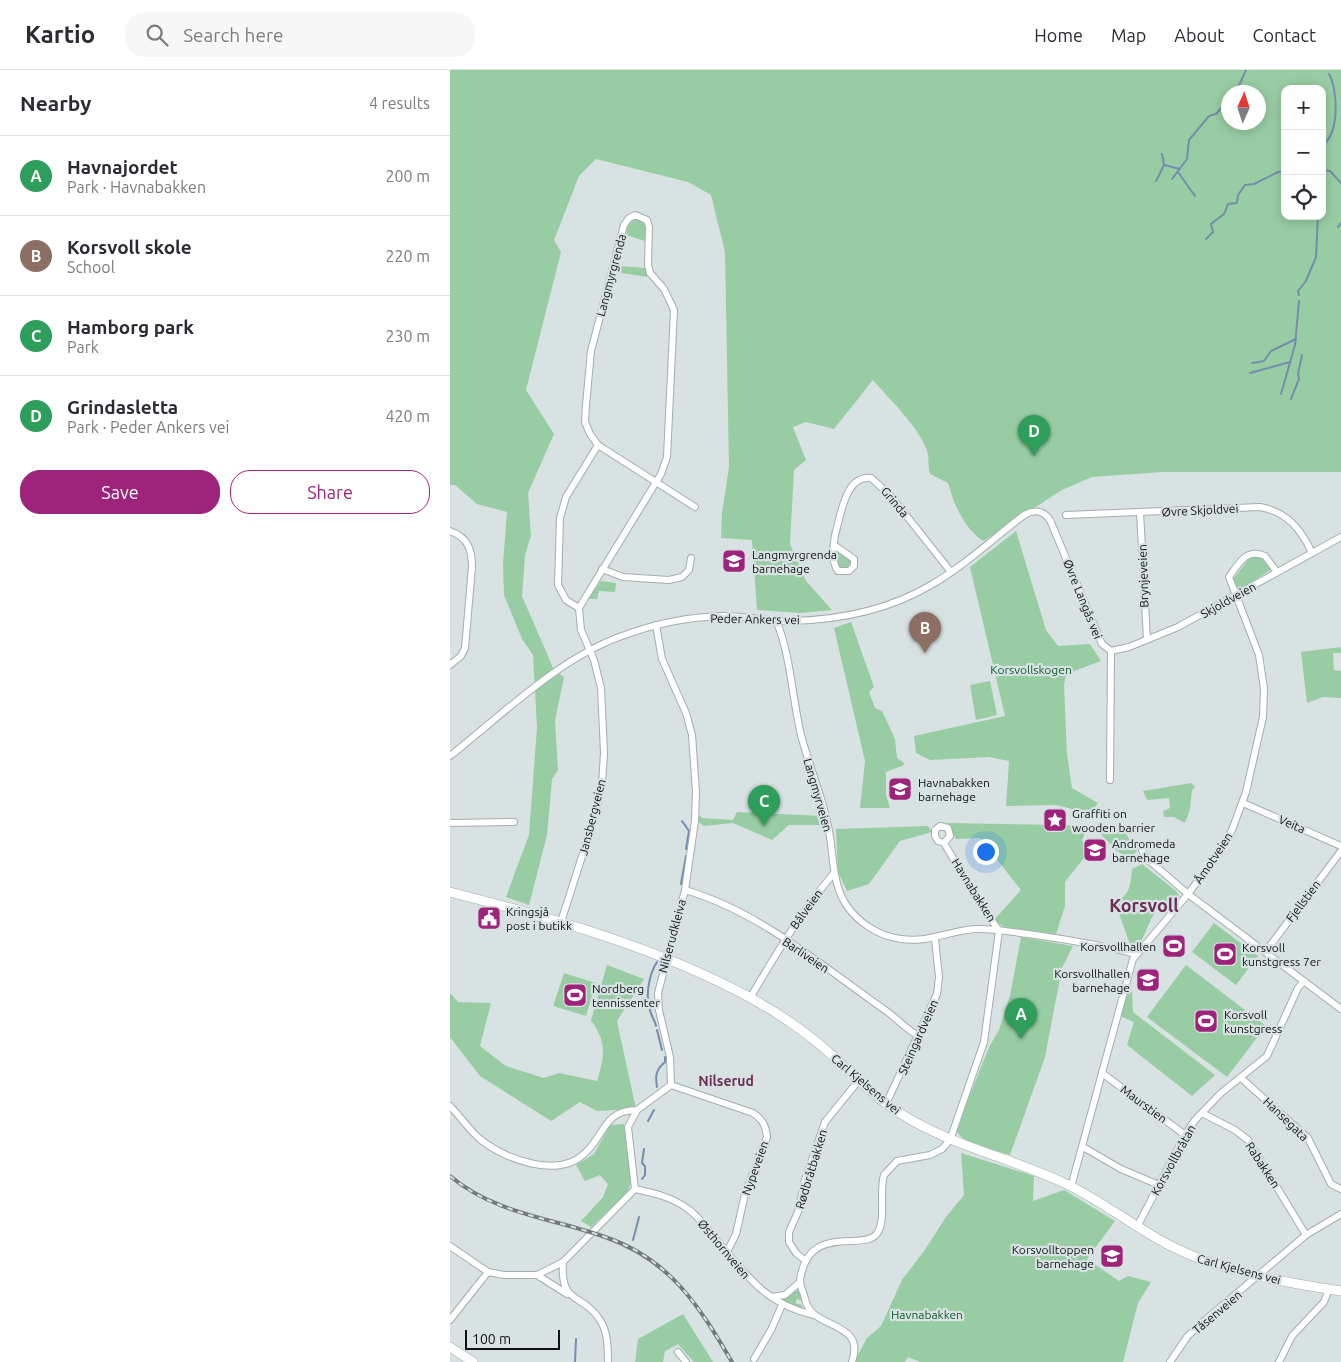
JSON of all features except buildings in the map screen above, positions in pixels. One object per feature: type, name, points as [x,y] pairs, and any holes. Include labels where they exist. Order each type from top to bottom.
[{"type":"main road","name":"Carl Kjelsens vei","points":[[450,892],[561,922],[667,959],[750,998],[809,1036],[886,1104],[919,1125],[950,1140],[1071,1187],[1137,1228],[1194,1256],[1259,1276],[1341,1292]]},
{"type":"main road","points":[[450,1347],[473,1362]]},
{"type":"street","name":"Langmyrgrenda","points":[[579,608],[656,484],[667,457],[674,310],[664,289],[650,273],[648,265],[650,227],[647,220],[640,216],[632,216],[624,225],[591,351],[587,372],[586,422],[590,434],[598,445],[656,484],[694,507]]},
{"type":"street","points":[[590,651],[581,630],[579,608],[566,600],[558,585],[560,518],[566,497],[598,445]]},
{"type":"street","name":"Grinda","points":[[834,545],[849,490],[856,480],[871,478],[890,495],[951,572]]},
{"type":"street","name":"Øvre Skjoldvei","points":[[1066,515],[1266,508],[1290,519],[1303,535],[1312,553]]},
{"type":"street","name":"Peder Ankers vei","points":[[450,756],[553,674],[590,651],[621,636],[656,625],[722,616],[776,620],[845,616],[873,609],[919,591],[951,572],[1024,515],[1035,510],[1041,512]]},
{"type":"street","name":"Øvre Langås vei","points":[[1041,512],[1050,520],[1102,644],[1111,651],[1110,780]]},
{"type":"street","name":"Brynjeveien","points":[[1140,512],[1147,640]]},
{"type":"street","points":[[450,531],[457,533],[467,542],[472,554],[472,568],[466,646],[461,656],[450,665]]},
{"type":"street","name":"Skjoldveien","points":[[1111,651],[1121,650],[1178,627],[1341,537]]},
{"type":"street","name":"Åmotveien","points":[[1071,1187],[1127,976],[1136,954],[1188,894],[1226,842],[1243,803],[1263,717],[1265,691],[1259,655],[1229,577],[1247,554],[1265,556],[1277,572]]},
{"type":"street","points":[[602,569],[623,577],[676,580],[688,570],[691,558]]},
{"type":"street","name":"Langmyrveien","points":[[776,620],[785,642],[792,691],[802,736],[827,817],[834,873],[845,902],[855,916],[869,927],[893,938],[920,941],[936,939],[974,929],[1046,937],[1136,954]]},
{"type":"street","name":"Nilserudkleiva","points":[[656,625],[662,659],[686,713],[692,735],[696,792],[685,890],[659,986],[658,1000],[670,1057],[671,1085]]},
{"type":"street","name":"Jansbergveien","points":[[561,922],[587,845],[602,784],[604,753],[603,700],[596,667],[590,651]]},
{"type":"street","name":"Veita","points":[[1243,803],[1341,846]]},
{"type":"street","points":[[450,823],[514,822]]},
{"type":"street","name":"Havnabakken","points":[[944,843],[999,931],[984,1042],[950,1140]]},
{"type":"street","points":[[1142,850],[1145,857],[1188,894],[1266,950],[1341,1009]]},
{"type":"street","name":"Fjellstien","points":[[1266,950],[1341,851]]},
{"type":"street","name":"Bålveien","points":[[750,998],[784,940],[816,894],[834,873]]},
{"type":"street","name":"Barliveien","points":[[685,890],[739,912],[784,940],[885,1009],[918,1036]]},
{"type":"street","name":"Steingardveien","points":[[886,1104],[934,1005],[939,987],[936,939]]},
{"type":"street","name":"Korsvollbråtan","points":[[1137,1228],[1185,1134],[1221,1092],[1268,1056],[1298,988],[1304,980]]},
{"type":"street","name":"Maurstien","points":[[1102,1072],[1185,1134]]},
{"type":"street","name":"Hansegata","points":[[1241,1078],[1304,1133],[1318,1154],[1331,1184],[1341,1188]]},
{"type":"street","name":"Rødbråtbakken","points":[[806,1261],[796,1253],[789,1242],[789,1232],[798,1212],[805,1180],[825,1122],[859,1080]]},
{"type":"street","points":[[450,1246],[488,1272],[504,1275],[537,1275],[563,1262],[635,1188],[633,1159],[628,1133],[632,1117],[637,1110],[671,1085]]},
{"type":"street","name":"Nypeveien","points":[[671,1085],[753,1114],[761,1119],[766,1128],[767,1138],[745,1194],[736,1234],[727,1252]]},
{"type":"street","points":[[450,1106],[474,1133],[489,1145],[523,1160],[555,1166],[566,1165],[585,1154],[610,1119],[616,1114],[625,1110],[637,1110]]},
{"type":"street","name":"Rabakken","points":[[1202,1113],[1235,1130],[1248,1140],[1306,1235]]},
{"type":"street","points":[[852,1362],[855,1348],[850,1336],[844,1330],[815,1315],[806,1304],[800,1282],[806,1261],[817,1249],[833,1241],[866,1241],[875,1236],[881,1224],[882,1181],[886,1171],[897,1162],[937,1152],[950,1140]]},
{"type":"street","points":[[1083,1147],[1120,1169],[1159,1184]]},
{"type":"street","name":"Østhornveien","points":[[635,1188],[660,1194],[686,1207],[705,1225],[755,1286],[782,1305],[815,1315]]},
{"type":"street","name":"Tåsenveien","points":[[1170,1362],[1192,1332],[1306,1235],[1341,1214]]},
{"type":"street","points":[[563,1262],[562,1277],[570,1296]]},
{"type":"street","points":[[450,1320],[488,1272]]},
{"type":"street","points":[[537,1275],[586,1306],[601,1321],[606,1334],[608,1362]]},
{"type":"street","points":[[770,1297],[785,1295],[800,1282]]},
{"type":"street","points":[[1279,1362],[1292,1336],[1324,1302],[1329,1290]]},
{"type":"street","points":[[754,1359],[771,1330],[782,1305]]},
{"type":"street","points":[[678,1352],[686,1362]]},
{"type":"green space","points":[[450,70],[1341,70],[1341,472],[1163,472],[1092,477],[1062,490],[983,541],[965,523],[953,500],[948,483],[930,474],[927,451],[916,430],[873,380],[834,429],[806,422],[793,427],[806,460],[794,470],[790,544],[806,581],[832,610],[800,613],[757,610],[752,540],[721,538],[722,513],[729,467],[725,252],[711,195],[688,182],[596,159],[579,176],[554,240],[561,252],[526,390],[554,434],[528,493],[531,536],[525,555],[522,596],[554,670],[564,677],[555,721],[558,770],[552,779],[547,835],[529,905],[506,897],[529,835],[537,727],[533,655],[522,639],[504,595],[503,564],[507,512],[477,504],[455,485],[450,485]]},
{"type":"green space","points":[[634,220],[641,221],[646,226],[645,241],[626,235],[628,224]]},
{"type":"green space","points":[[618,266],[645,268],[647,277],[616,272]]},
{"type":"green space","name":"Korsvollskogen","points":[[1016,531],[1046,630],[1058,646],[1090,644],[1101,661],[1066,674],[1064,685],[1067,754],[1072,788],[1098,803],[1092,811],[1079,811],[1057,805],[1006,806],[1009,761],[989,757],[930,760],[916,753],[914,736],[1005,716],[970,567]]},
{"type":"green space","points":[[837,551],[851,561],[848,568],[839,568]]},
{"type":"green space","points":[[1251,556],[1264,558],[1272,569],[1237,591],[1233,579]]},
{"type":"green space","points":[[601,581],[616,583],[615,592],[599,591],[597,599],[588,599]]},
{"type":"green space","points":[[851,622],[874,687],[869,692],[875,708],[882,711],[895,739],[897,758],[904,765],[886,772],[886,795],[890,808],[860,808],[865,761],[834,628]]},
{"type":"green space","points":[[1341,647],[1341,653],[1333,653],[1334,670],[1341,671],[1341,698],[1323,697],[1307,703],[1301,652]]},
{"type":"green space","points":[[990,681],[997,715],[976,720],[970,685]]},
{"type":"green space","points":[[1191,783],[1195,787],[1192,790],[1190,809],[1185,823],[1174,817],[1164,817],[1163,811],[1170,808],[1169,798],[1147,800],[1143,791]]},
{"type":"green space","points":[[737,812],[823,816],[825,825],[789,825],[772,840],[733,823],[704,826],[698,822],[699,815],[702,818],[733,820]]},
{"type":"green space","points":[[947,823],[1111,826],[1124,831],[1137,851],[1129,859],[1116,850],[1097,830],[1086,831],[1082,840],[1087,854],[1065,882],[1065,906],[1056,934],[1004,927],[994,920],[1021,890],[980,838],[956,839]]},
{"type":"green space","points":[[928,826],[932,832],[900,841],[869,884],[847,891],[838,872],[836,829]]},
{"type":"green space","points":[[1142,864],[1176,891],[1180,897],[1161,905],[1152,917],[1141,942],[1131,947],[1118,911],[1110,912],[1109,905],[1125,895],[1129,888],[1132,869]]},
{"type":"green space","name":"Korsvoll kunstgress 7er","points":[[1214,923],[1258,956],[1236,985],[1192,952]]},
{"type":"green space","points":[[1021,937],[1073,946],[1062,968],[1045,1057],[1010,1155],[972,1144],[960,1136],[956,1130],[989,1047],[999,1030],[1010,996]]},
{"type":"green space","points":[[607,965],[644,979],[617,1021],[636,1109],[597,1111],[580,1102],[551,1121],[480,1076],[450,1037],[450,993],[458,1002],[491,1003],[480,1046],[506,1066],[544,1078],[559,1073],[597,1081],[602,1063],[603,1049],[600,1036],[591,1020]]},
{"type":"green space","name":"Korsvoll kunstgress","points":[[1186,965],[1266,1026],[1227,1077],[1147,1017]]},
{"type":"green space","name":"Nordberg tennissenter","points":[[564,973],[596,983],[586,1016],[553,1006]]},
{"type":"green space","points":[[1127,989],[1132,992],[1133,1012],[1215,1075],[1192,1096],[1127,1045],[1134,1022],[1120,1016]]},
{"type":"green space","points":[[624,1124],[632,1179],[628,1191],[591,1227],[581,1221],[603,1197],[608,1184],[600,1175],[585,1181],[576,1165],[594,1154],[610,1125]]},
{"type":"green space","points":[[961,1153],[1034,1176],[1033,1201],[1064,1190],[1115,1221],[1087,1259],[1119,1281],[1128,1276],[1151,1282],[1138,1303],[1123,1362],[920,1362],[908,1357],[905,1362],[854,1362],[867,1338],[881,1326],[902,1280],[946,1217],[964,1195]]},
{"type":"green space","points":[[798,1290],[803,1301],[797,1299],[795,1303],[802,1305],[801,1309],[781,1300]]},
{"type":"green space","points":[[683,1314],[713,1362],[694,1362],[678,1344],[665,1351],[663,1362],[635,1362],[638,1339]]},
{"type":"waterway","points":[[1239,85],[1246,70]]},
{"type":"waterway","points":[[1326,142],[1332,132],[1336,111],[1334,90],[1329,74]]},
{"type":"waterway","points":[[1172,179],[1187,159],[1189,140],[1209,116],[1216,114],[1221,108]]},
{"type":"waterway","points":[[1156,181],[1164,165],[1162,154]]},
{"type":"waterway","points":[[1164,165],[1180,169]]},
{"type":"waterway","points":[[1326,170],[1330,171],[1341,183]]},
{"type":"waterway","points":[[1178,172],[1195,196]]},
{"type":"waterway","points":[[1206,239],[1213,232],[1211,224],[1224,214],[1228,204],[1237,203],[1238,195],[1245,185],[1254,184],[1281,172]]},
{"type":"waterway","points":[[1299,295],[1298,291],[1306,281],[1316,257],[1318,220]]},
{"type":"waterway","points":[[1338,227],[1341,223]]},
{"type":"waterway","points":[[1281,394],[1295,345],[1299,301]]},
{"type":"waterway","points":[[1252,363],[1264,361],[1271,351],[1296,339]]},
{"type":"waterway","points":[[1291,399],[1299,379],[1298,374],[1302,355]]},
{"type":"waterway","points":[[1250,373],[1290,362]]},
{"type":"waterway","points":[[682,821],[689,831],[686,849]]},
{"type":"waterway","points":[[681,884],[686,856]]},
{"type":"waterway","points":[[656,1026],[649,1005],[648,992],[652,973],[657,962]]},
{"type":"waterway","points":[[657,1030],[662,1050]]},
{"type":"waterway","points":[[657,1087],[657,1073],[665,1062],[665,1057]]},
{"type":"waterway","points":[[648,1121],[654,1110]]},
{"type":"waterway","points":[[642,1179],[645,1175],[645,1166],[642,1163],[644,1149]]},
{"type":"waterway","points":[[633,1240],[639,1217]]},
{"type":"waterway","points":[[575,1362],[576,1339]]},
{"type":"railway","points":[[450,1176],[467,1189],[505,1207],[605,1237],[628,1246],[648,1258],[665,1271],[694,1304],[732,1362]]},
{"type":"place","name":"Grindasletta","points":[[1034,456]]},
{"type":"place","name":"Langmyrgrenda barnehage","points":[[734,561]]},
{"type":"place","name":"Korsvoll skole","points":[[925,653]]},
{"type":"place","name":"Havnabakken barnehage","points":[[900,789]]},
{"type":"place","name":"Graffiti on wooden barrier","points":[[1055,820]]},
{"type":"place","name":"Hamborg park","points":[[764,826]]},
{"type":"place","name":"Andromeda barnehage","points":[[1095,850]]},
{"type":"place","name":"Kringsjå post i butikk","points":[[489,918]]},
{"type":"place","name":"Korsvollhallen","points":[[1174,946]]},
{"type":"place","name":"Korsvoll kunstgress 7er","points":[[1225,954]]},
{"type":"place","name":"Korsvollhallen barnehage","points":[[1148,980]]},
{"type":"place","name":"Nordberg tennissenter","points":[[575,995]]},
{"type":"place","name":"Korsvoll kunstgress","points":[[1206,1021]]},
{"type":"place","name":"Havnajordet","points":[[1021,1039]]},
{"type":"place","name":"Korsvolltoppen barnehage","points":[[1112,1256]]},
{"type":"district","name":"Korsvoll","points":[[1144,905]]},
{"type":"district","name":"Nilserud","points":[[726,1081]]}]
